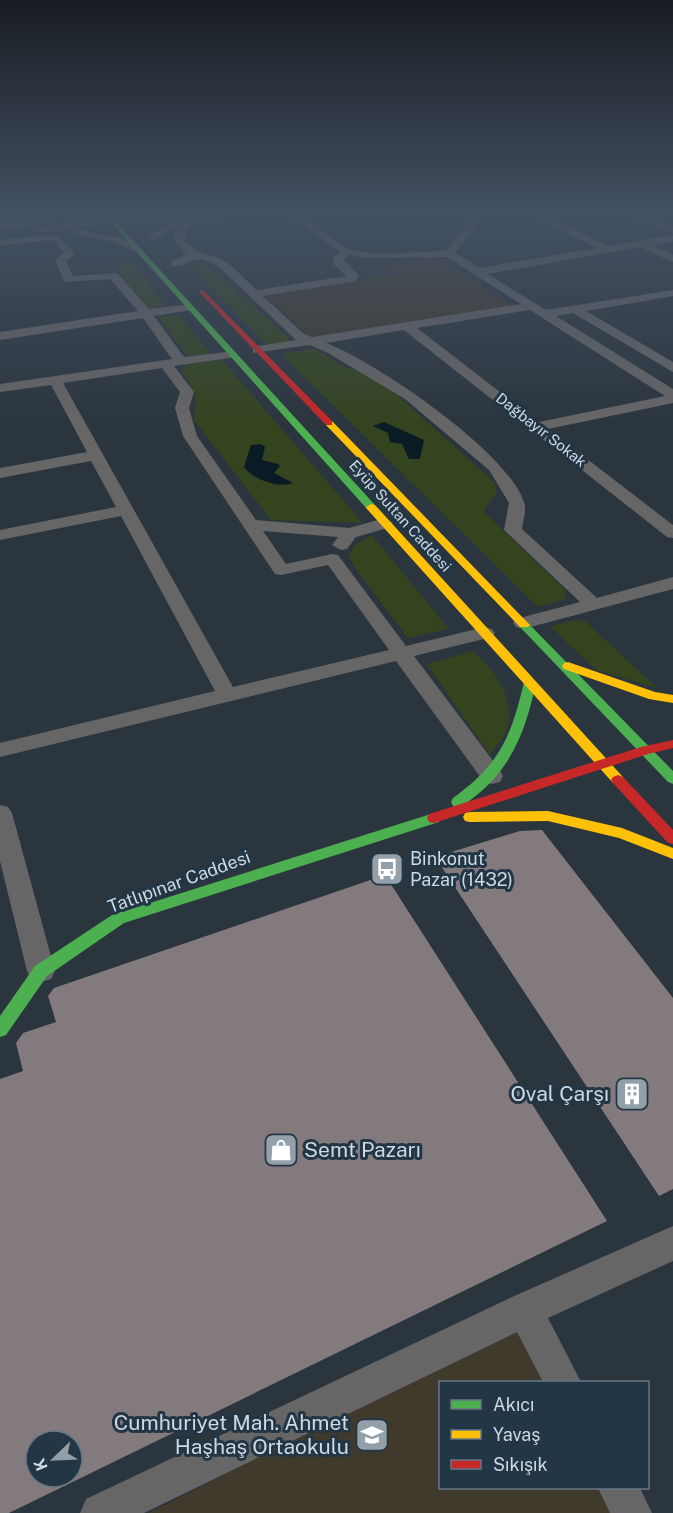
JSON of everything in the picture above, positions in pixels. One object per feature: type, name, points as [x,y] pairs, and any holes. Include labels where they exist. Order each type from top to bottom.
[{"type":"main road","name":"Eyüp Sultan Caddesi","points":[[168,284],[530,682],[574,735],[673,839]]},
{"type":"main road","name":"Eyüp Sultan Caddesi","points":[[193,284],[673,779]]},
{"type":"main road","points":[[563,664],[653,696],[673,699]]},
{"type":"main road","points":[[428,820],[479,790],[505,762],[522,722],[530,682]]},
{"type":"main road","points":[[428,820],[646,750],[673,744]]},
{"type":"main road","points":[[428,820],[548,816],[622,833],[673,854]]},
{"type":"main road","name":"Tatlıpınar Caddesi","points":[[0,1030],[41,971],[118,919],[428,820]]},
{"type":"street","points":[[120,284],[146,313],[174,363],[186,392],[182,408],[190,436],[281,570],[332,559],[350,533]]},
{"type":"street","points":[[243,284],[300,337],[333,350],[410,396],[495,467],[517,503],[513,530],[593,604]]},
{"type":"street","points":[[254,294],[322,284]]},
{"type":"street","points":[[496,284],[673,397]]},
{"type":"street","points":[[545,314],[673,293]]},
{"type":"street","points":[[0,336],[188,306]]},
{"type":"street","points":[[258,350],[532,306]]},
{"type":"street","points":[[575,309],[673,368]]},
{"type":"street","name":"Dağbayır Sokak","points":[[408,327],[673,533]]},
{"type":"street","points":[[0,388],[230,354]]},
{"type":"street","points":[[55,380],[226,695]]},
{"type":"street","points":[[536,427],[673,397]]},
{"type":"street","points":[[0,473],[96,455]]},
{"type":"street","points":[[0,535],[126,510]]},
{"type":"street","points":[[251,525],[350,533],[384,523]]},
{"type":"street","points":[[332,559],[399,654],[492,776]]},
{"type":"street","points":[[523,623],[673,583]]},
{"type":"street","points":[[0,750],[485,633]]},
{"type":"street","points":[[2,830],[41,971]]},
{"type":"street","points":[[100,1513],[525,1310],[673,1244]]},
{"type":"street","points":[[525,1310],[562,1381]]},
{"type":"street","points":[[619,1489],[632,1513]]},
{"type":"shaded area","points":[[328,284],[478,284],[513,307],[310,337],[263,293]]},
{"type":"shaded area","name":"Cumhuriyet Mah. Ahmet Haşhaş Ortaokulu","points":[[517,1328],[544,1381],[439,1381],[439,1489],[599,1489],[611,1513],[148,1513]]},
{"type":"green space","points":[[127,284],[149,284],[166,306],[147,308]]},
{"type":"green space","points":[[207,284],[228,284],[292,341],[268,345]]},
{"type":"green space","points":[[178,315],[211,353],[188,356],[158,317]]},
{"type":"green space","points":[[313,348],[346,368],[379,379],[494,482],[497,494],[489,502],[484,512],[562,587],[566,592],[565,599],[538,607],[282,355]]},
{"type":"green space","points":[[221,359],[363,523],[271,520],[194,420],[196,395],[181,370],[187,365]]},
{"type":"green space","points":[[372,535],[449,629],[408,638],[354,567],[349,555],[356,544]]},
{"type":"green space","points":[[575,620],[585,621],[657,688],[596,670],[550,626]]},
{"type":"green space","points":[[473,651],[496,676],[509,708],[506,731],[490,755],[427,664]]},
{"type":"water","points":[[384,422],[424,440],[420,459],[409,459],[402,444],[390,442],[388,433],[373,426]]},
{"type":"water","points":[[261,444],[265,447],[262,460],[278,464],[280,466],[274,473],[293,483],[281,485],[266,482],[244,467],[251,445]]},
{"type":"building","name":"Oval Çarşı","points":[[542,830],[673,998],[673,1189],[659,1196],[435,857],[520,831]]},
{"type":"building","name":"Semt Pazarı","points":[[385,875],[607,1221],[84,1476],[84,1429],[24,1429],[24,1489],[58,1489],[9,1513],[0,1513],[0,1079],[23,1071],[16,1043],[23,1033],[56,1022],[48,996],[54,988]]},
{"type":"traffic: fast","points":[[169,284],[371,507]]},
{"type":"traffic: fast","points":[[524,625],[673,779]]},
{"type":"traffic: fast","points":[[458,802],[488,777],[508,751],[521,719],[530,682]]},
{"type":"traffic: fast","points":[[0,1030],[41,971],[118,919],[434,818]]},
{"type":"traffic: slow","points":[[329,423],[524,625]]},
{"type":"traffic: slow","points":[[371,507],[618,780]]},
{"type":"traffic: slow","points":[[568,666],[653,696],[673,699]]},
{"type":"traffic: slow","points":[[470,817],[548,816],[622,833],[673,854]]},
{"type":"traffic: jam","points":[[202,292],[329,423]]},
{"type":"traffic: jam","points":[[434,818],[646,750],[673,744]]},
{"type":"traffic: jam","points":[[618,780],[673,839]]},
{"type":"place","name":"Binkonut Pazar (1432)","points":[[387,869]]},
{"type":"place","name":"Oval Çarşı","points":[[632,1094]]},
{"type":"place","name":"Semt Pazarı","points":[[281,1150]]},
{"type":"place","name":"Cumhuriyet Mah. Ahmet Haşhaş Ortaokulu","points":[[372,1435]]}]
